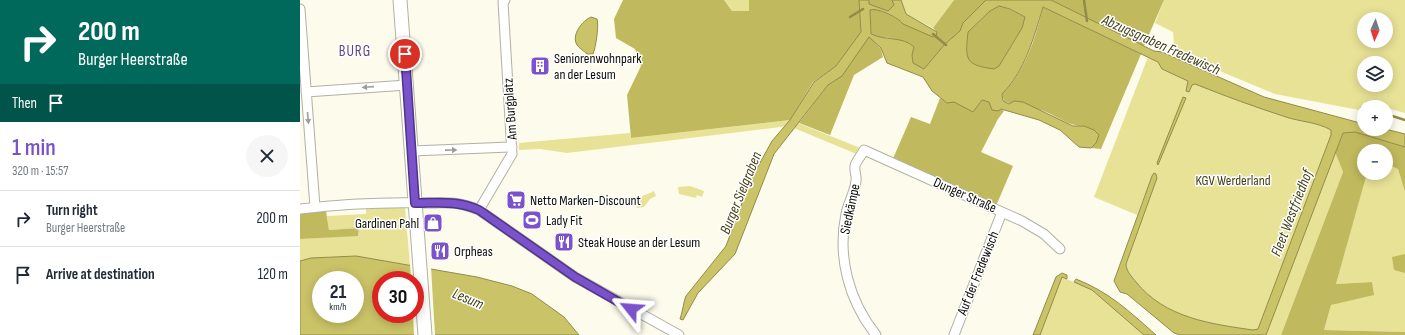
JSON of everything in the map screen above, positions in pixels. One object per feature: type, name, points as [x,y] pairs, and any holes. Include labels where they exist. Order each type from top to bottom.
[{"type":"main road","points":[[400,0],[425,335]]},
{"type":"street","name":"Am Burgplatz","points":[[479,210],[512,154],[503,2],[505,0]]},
{"type":"street","points":[[300,9],[315,207]]},
{"type":"street","points":[[306,92],[407,85]]},
{"type":"street","points":[[412,151],[512,147]]},
{"type":"street","name":"Dunger Straße","points":[[864,150],[1002,212],[1044,234],[1060,249]]},
{"type":"street","name":"Siedkämpe","points":[[864,150],[855,166],[856,181],[846,214],[843,238],[844,257],[846,274],[853,297],[861,313],[876,335]]},
{"type":"street","points":[[300,209],[361,204],[454,202],[467,204],[479,210],[575,277],[679,335]]},
{"type":"street","name":"Auf der Fredewisch","points":[[954,335],[1002,212]]},
{"type":"green space","points":[[724,0],[749,0],[749,11],[732,11]]},
{"type":"green space","points":[[901,0],[954,0],[933,28],[906,14]]},
{"type":"green space","points":[[1164,0],[1405,0],[1405,113],[1393,110],[1393,100],[1357,100],[1357,110],[1275,94],[1222,72],[1177,49],[1174,44],[1173,32],[1155,23]]},
{"type":"green space","name":"KGV Werderland","points":[[1148,57],[1158,62],[1162,69],[1188,81],[1186,91],[1189,92],[1192,85],[1195,84],[1274,113],[1292,119],[1320,125],[1331,130],[1331,135],[1258,329],[1253,330],[1205,322],[1175,311],[1161,304],[1148,294],[1130,274],[1126,264],[1157,178],[1156,174],[1152,176],[1137,215],[1094,197]]},
{"type":"green space","points":[[790,120],[863,149],[859,155],[789,126],[567,153],[540,149],[519,150],[519,143],[630,133],[631,138]]},
{"type":"green space","points":[[1355,132],[1335,152],[1343,133]]},
{"type":"green space","points":[[1335,152],[1343,172],[1281,335],[1266,335]]},
{"type":"green space","points":[[1393,167],[1398,169],[1405,192],[1405,332],[1324,330],[1331,305],[1372,282],[1336,284],[1364,180],[1393,180]]},
{"type":"green space","points":[[690,186],[704,191],[702,197],[697,195],[696,198],[679,194],[678,187]]},
{"type":"green space","points":[[654,191],[656,196],[650,199],[644,207],[637,208],[637,202],[642,196]]},
{"type":"green space","points":[[366,208],[405,208],[410,265],[355,257],[314,258],[300,261],[300,239],[358,235],[359,228],[329,230],[327,216],[366,214]]},
{"type":"green space","points":[[1062,277],[1092,290],[1144,335],[1040,335]]},
{"type":"shaded area","points":[[623,0],[724,0],[732,11],[749,11],[749,0],[859,0],[861,32],[836,66],[813,82],[790,120],[631,138],[627,95],[641,66],[635,49],[616,38],[614,19]]},
{"type":"shaded area","points":[[869,0],[892,0],[894,5],[888,11],[869,5]]},
{"type":"shaded area","points":[[954,0],[986,0],[963,23],[960,31],[945,44],[924,69],[913,64],[912,55],[914,47],[891,38],[878,37],[871,34],[870,9],[887,14],[903,24],[937,32],[933,28]]},
{"type":"shaded area","points":[[1051,0],[1164,0],[1144,46]]},
{"type":"shaded area","points":[[999,6],[1025,17],[1022,28],[999,66],[994,70],[977,66],[969,60],[967,55],[967,41],[968,32],[990,11]]},
{"type":"shaded area","points":[[1043,7],[1141,54],[1101,149],[1091,148],[1096,143],[1084,126],[1069,123],[1041,110],[1014,105],[1004,101],[1002,94],[1010,85],[1023,65],[1033,42]]},
{"type":"shaded area","points":[[869,36],[881,49],[883,57],[854,75],[830,135],[799,123],[828,85],[836,80]]},
{"type":"shaded area","points":[[940,98],[947,103],[954,101],[973,112],[982,100],[989,102],[1004,111],[998,119],[981,152],[1013,166],[996,206],[892,161],[911,117],[930,124]]},
{"type":"shaded area","points":[[1355,132],[1357,133],[1357,136],[1368,136],[1405,147],[1405,192],[1398,169],[1393,167],[1393,144],[1357,144],[1357,180],[1365,180],[1336,284],[1372,282],[1374,295],[1331,305],[1324,330],[1405,332],[1405,335],[1281,335],[1343,172],[1335,152],[1343,133]]},
{"type":"shaded area","points":[[326,211],[329,230],[359,228],[358,236],[300,239],[300,214]]},
{"type":"shaded area","points":[[1405,254],[1405,273],[1394,270],[1392,257]]},
{"type":"water","points":[[859,0],[869,0],[869,4],[888,11],[894,5],[892,0],[901,0],[906,14],[937,32],[936,36],[933,37],[903,24],[888,14],[878,10],[870,10],[871,34],[905,41],[910,44],[914,47],[912,55],[913,63],[924,69],[945,44],[960,31],[963,23],[986,0],[1051,0],[1154,51],[1162,52],[1264,97],[1357,122],[1357,133],[1343,133],[1266,335],[1180,335],[1174,333],[1127,294],[1120,292],[1114,281],[1154,173],[1156,174],[1157,178],[1126,264],[1130,274],[1148,294],[1161,304],[1175,311],[1205,322],[1253,330],[1258,329],[1331,135],[1331,130],[1320,125],[1292,119],[1274,113],[1195,84],[1192,85],[1189,92],[1186,91],[1188,81],[1162,69],[1158,62],[1043,7],[1028,53],[1017,75],[1002,94],[1003,101],[1009,104],[1014,101],[1023,102],[1073,126],[1084,126],[1094,130],[1099,135],[1096,143],[1091,148],[1079,147],[1060,130],[1039,120],[1001,109],[998,111],[992,110],[989,102],[982,100],[973,112],[954,102],[947,103],[932,91],[923,77],[887,63],[881,48],[869,37],[842,76],[828,85],[774,154],[735,254],[698,293],[683,320],[680,319],[686,296],[726,246],[751,179],[772,141],[790,120],[814,82],[836,66],[861,32]],"holes":[[[999,6],[1010,9],[1025,17],[1022,28],[999,66],[994,69],[977,65],[969,60],[967,55],[968,32],[990,11]]]},
{"type":"water","points":[[591,17],[597,19],[597,36],[593,54],[587,54],[577,45],[575,37],[581,25]]},
{"type":"water","points":[[1183,97],[1186,98],[1158,165],[1157,163]]},
{"type":"water","points":[[1393,131],[1405,134],[1405,147],[1368,136],[1393,136]]},
{"type":"water","name":"Lesum","points":[[356,256],[477,277],[512,286],[532,294],[564,317],[579,335],[300,335],[300,261],[311,258]]},
{"type":"water","points":[[1062,273],[1067,275],[1067,279],[1062,277],[1040,335],[1033,335],[1056,277]]},
{"type":"water","points":[[1076,279],[1109,296],[1128,310],[1156,335],[1144,335],[1092,290],[1074,282]]},
{"type":"pier","points":[[410,264],[431,267],[435,335],[414,335],[413,323],[424,323],[424,271],[410,271]]},
{"type":"waterway","points":[[1084,0],[1087,21]]},
{"type":"waterway","points":[[850,17],[863,9]]},
{"type":"waterway","name":"Abzugsgraben Fredewisch","points":[[933,34],[946,45]]},
{"type":"waterway","name":"Abzugsgraben Fredewisch","points":[[1393,116],[1405,120]]},
{"type":"place","name":"Seniorenwohnpark an der Lesum","points":[[540,66]]},
{"type":"place","name":"Netto Marken-Discount","points":[[516,200]]},
{"type":"place","name":"Lady Fit","points":[[532,220]]},
{"type":"place","name":"Gardinen Pahl","points":[[433,223]]},
{"type":"place","name":"Steak House an der Lesum","points":[[564,242]]},
{"type":"place","name":"Orpheas","points":[[440,251]]},
{"type":"district","name":"BURG","points":[[355,51]]},
{"type":"route","points":[[405,54],[415,203],[454,202],[467,204],[479,210],[575,277],[631,309]]},
{"type":"water label","name":"Burger Sielgraben","points":[[741,193]]},
{"type":"water label","name":"Fleet Westfriedhof","points":[[1292,213]]}]
